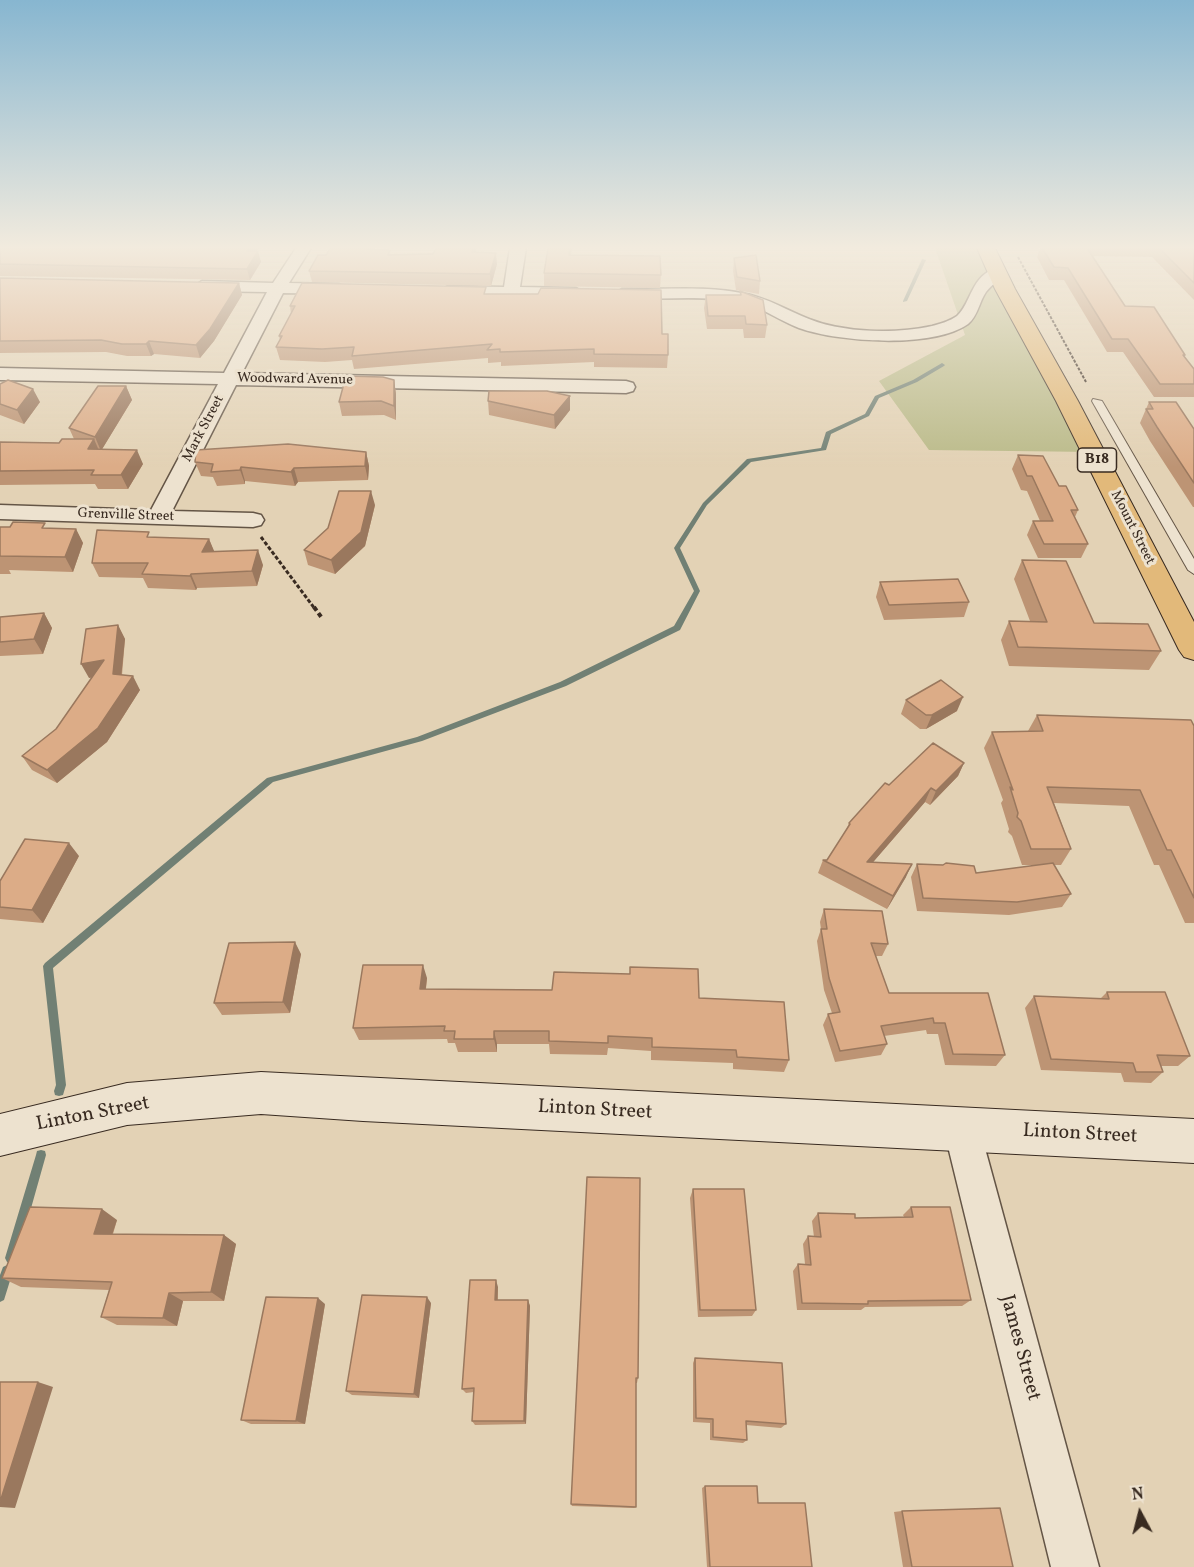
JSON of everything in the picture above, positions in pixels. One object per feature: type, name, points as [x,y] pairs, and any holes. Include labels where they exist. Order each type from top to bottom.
[{"type":"highway","name":"Mount Street","points":[[1024,321],[1067,400],[1194,650]]},
{"type":"street","name":"Mark Street","points":[[158,517],[261,321]]},
{"type":"street","points":[[799,321],[824,330],[860,334],[927,333],[960,321]]},
{"type":"street","name":"Woodward Avenue","points":[[0,374],[626,387]]},
{"type":"street","name":"Grenville Street","points":[[0,512],[253,520]]},
{"type":"street","name":"Linton Street","points":[[0,1135],[127,1104],[261,1093],[1194,1141]]},
{"type":"street","name":"James Street","points":[[962,1130],[1075,1567]]},
{"type":"lane","points":[[1097,401],[1194,570]]},
{"type":"path","points":[[1053,321],[1097,401]]},
{"type":"path","points":[[253,520],[264,542],[322,618]]},
{"type":"green space","points":[[960,321],[1024,321],[1093,452],[929,450],[879,381],[965,335]]},
{"type":"building","points":[[0,321],[215,321],[196,345],[149,341],[146,344],[122,344],[101,340],[0,341]]},
{"type":"building","points":[[287,321],[662,321],[662,334],[668,334],[668,355],[594,354],[594,349],[500,352],[500,349],[487,350],[492,344],[352,356],[354,347],[322,349],[276,347],[282,336],[279,336]]},
{"type":"building","points":[[746,321],[766,321],[767,325],[746,324]]},
{"type":"building","points":[[1101,321],[1163,321],[1194,369],[1194,384],[1160,384],[1128,339],[1112,339]]},
{"type":"building","points":[[346,376],[383,377],[394,380],[394,406],[381,401],[339,402]]},
{"type":"building","points":[[8,380],[33,389],[17,410],[0,404],[0,384]]},
{"type":"building","points":[[98,386],[126,386],[95,437],[69,428]]},
{"type":"building","points":[[489,391],[547,391],[570,396],[554,415],[488,401]]},
{"type":"building","points":[[1149,402],[1176,402],[1194,429],[1194,483],[1146,409],[1153,409]]},
{"type":"building","points":[[62,439],[94,439],[88,449],[137,450],[121,475],[91,475],[94,470],[0,471],[0,442],[59,443]]},
{"type":"building","points":[[288,444],[366,452],[365,466],[294,468],[291,472],[241,467],[240,470],[211,472],[213,464],[195,462],[196,450]]},
{"type":"building","points":[[1018,455],[1043,456],[1059,486],[1066,486],[1078,510],[1071,510],[1088,544],[1044,544],[1033,521],[1053,521],[1032,476],[1027,476]]},
{"type":"building","points":[[339,491],[371,491],[361,532],[331,560],[304,550],[328,528]]},
{"type":"building","points":[[13,522],[45,523],[42,528],[76,529],[65,557],[0,556],[0,527],[10,527]]},
{"type":"building","points":[[97,530],[149,532],[147,537],[209,539],[202,552],[258,550],[252,571],[191,574],[190,576],[142,574],[148,563],[92,563]]},
{"type":"building","points":[[1022,560],[1066,561],[1094,623],[1148,624],[1161,651],[1018,647],[1009,621],[1047,622]]},
{"type":"building","points":[[958,579],[969,602],[889,605],[880,582]]},
{"type":"building","points":[[44,613],[34,639],[0,642],[0,617]]},
{"type":"building","points":[[118,625],[113,674],[133,676],[98,728],[47,770],[22,756],[56,729],[104,660],[81,664],[86,629]]},
{"type":"building","points":[[941,680],[963,697],[932,715],[926,715],[906,700]]},
{"type":"building","points":[[1037,715],[1191,720],[1194,726],[1194,898],[1171,850],[1167,850],[1140,790],[1047,787],[1071,849],[1031,849],[1021,821],[1017,817],[1018,813],[1010,787],[1013,790],[992,732],[1043,731]]},
{"type":"building","points":[[933,743],[964,763],[936,791],[931,788],[867,862],[912,864],[893,896],[823,860],[827,860],[849,823],[885,783],[889,785]]},
{"type":"building","points":[[25,839],[69,843],[32,910],[0,907],[0,881]]},
{"type":"building","points":[[946,863],[974,866],[976,873],[1053,863],[1071,894],[1017,902],[923,898],[917,864],[943,865]]},
{"type":"building","points":[[824,909],[882,911],[888,944],[871,943],[889,993],[988,993],[1005,1055],[953,1054],[945,1023],[934,1023],[933,1018],[881,1026],[887,1044],[840,1051],[828,1014],[840,1012],[829,978],[821,929],[827,929]]},
{"type":"building","points":[[295,942],[283,1002],[214,1003],[229,943]]},
{"type":"building","points":[[363,965],[423,965],[420,989],[552,990],[554,972],[630,974],[630,967],[698,969],[699,998],[784,1002],[789,1060],[737,1057],[736,1050],[652,1047],[652,1038],[608,1036],[608,1043],[549,1041],[549,1031],[494,1031],[494,1039],[454,1039],[455,1031],[444,1031],[445,1026],[353,1028]]},
{"type":"building","points":[[1107,992],[1165,992],[1190,1056],[1157,1055],[1163,1072],[1136,1072],[1133,1063],[1051,1059],[1034,996],[1109,999]]},
{"type":"building","points":[[587,1177],[640,1178],[636,1507],[571,1504]]},
{"type":"building","points":[[693,1189],[744,1189],[756,1310],[700,1310]]},
{"type":"building","points":[[30,1207],[102,1209],[94,1234],[224,1235],[211,1292],[169,1293],[163,1318],[101,1317],[112,1282],[2,1278]]},
{"type":"building","points":[[911,1207],[950,1207],[971,1300],[868,1301],[868,1304],[802,1303],[798,1264],[811,1265],[808,1236],[821,1237],[818,1213],[855,1214],[855,1218],[913,1217]]},
{"type":"building","points":[[470,1280],[496,1280],[495,1300],[528,1300],[524,1421],[472,1421],[474,1388],[462,1389]]},
{"type":"building","points":[[362,1295],[427,1297],[414,1394],[346,1391]]},
{"type":"building","points":[[266,1297],[318,1298],[296,1421],[241,1420]]},
{"type":"building","points":[[695,1358],[782,1363],[786,1424],[746,1421],[747,1440],[713,1437],[713,1419],[696,1418]]},
{"type":"building","points":[[0,1382],[38,1382],[0,1502]]},
{"type":"building","points":[[705,1486],[757,1486],[758,1503],[805,1503],[812,1567],[710,1567]]},
{"type":"building","points":[[1000,1508],[1013,1567],[912,1567],[902,1511]]},
{"type":"waterway","points":[[59,1091],[61,1085],[48,966],[270,780],[419,739],[563,684],[677,628],[697,591],[677,548],[705,504],[749,460],[824,449],[828,433],[867,415],[877,397],[915,381],[942,365]]},
{"type":"waterway","points":[[11,1258],[41,1155]]},
{"type":"waterway","points":[[0,1296],[7,1271]]}]
